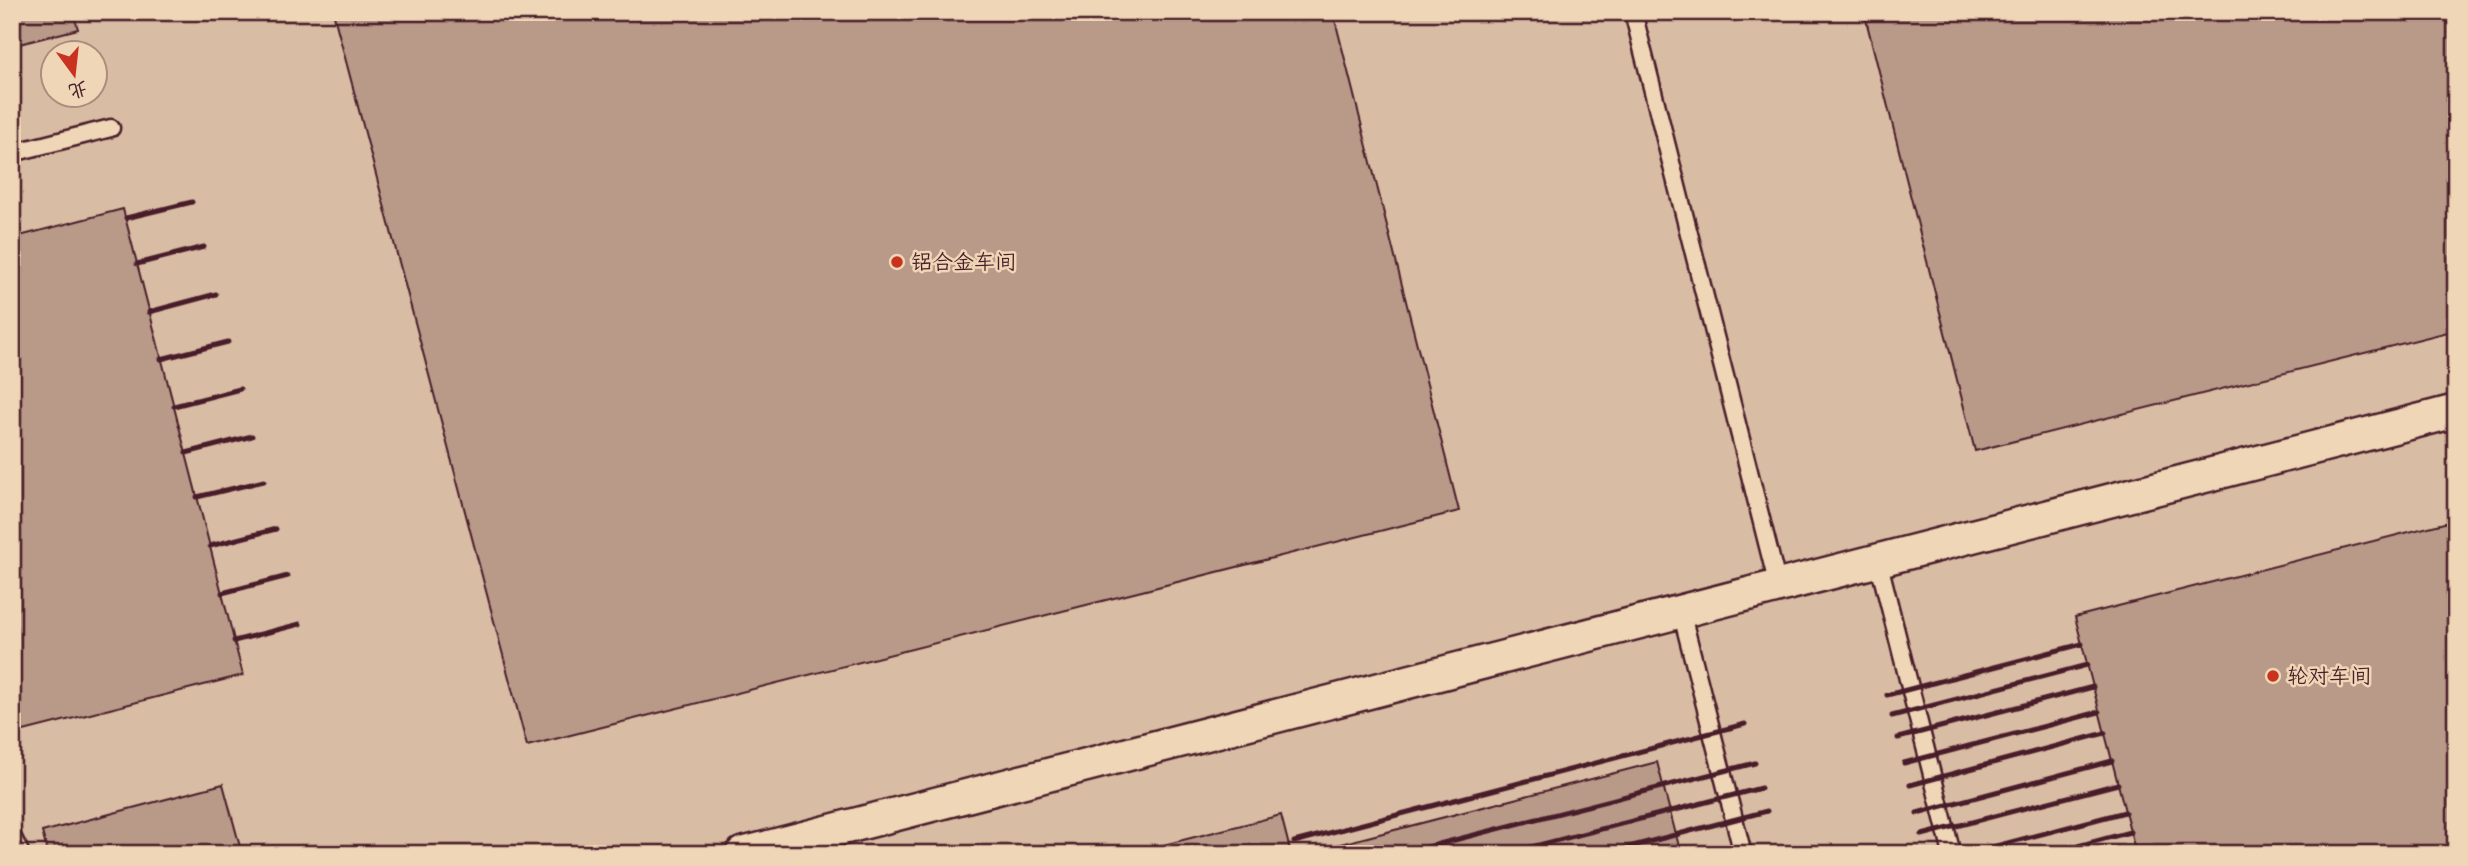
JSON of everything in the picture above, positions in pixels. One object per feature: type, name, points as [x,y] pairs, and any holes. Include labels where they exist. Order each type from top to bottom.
[{"type":"street","points":[[742,854],[2456,411]]},
{"type":"lane","points":[[1633,12],[1778,586]]},
{"type":"lane","points":[[12,153],[111,128]]},
{"type":"lane","points":[[1878,560],[1952,854]]},
{"type":"lane","points":[[1681,611],[1743,854]]},
{"type":"lane","points":[[12,836],[21,854]]},
{"type":"shaded area","points":[[12,12],[2456,12],[2456,854],[12,854]]},
{"type":"building","points":[[12,12],[73,12],[78,29],[12,46]]},
{"type":"building","name":"铝合金车间","points":[[333,12],[1333,12],[1459,511],[527,746]]},
{"type":"building","points":[[1864,12],[2456,12],[2456,330],[1975,451]]},
{"type":"building","points":[[123,209],[243,675],[12,734],[12,238]]},
{"type":"building","name":"轮对车间","points":[[2456,520],[2456,854],[2136,854],[2075,617]]},
{"type":"building","points":[[1657,762],[1681,854],[1302,854]]},
{"type":"building","points":[[223,784],[242,854],[48,854],[42,832]]},
{"type":"building","points":[[1281,815],[1291,854],[1128,854]]},
{"type":"railway","points":[[126,218],[192,202]]},
{"type":"railway","points":[[137,264],[204,247]]},
{"type":"railway","points":[[149,312],[216,294]]},
{"type":"railway","points":[[161,359],[228,342]]},
{"type":"railway","points":[[174,406],[240,389]]},
{"type":"railway","points":[[186,453],[252,436]]},
{"type":"railway","points":[[197,497],[264,481]]},
{"type":"railway","points":[[210,546],[276,529]]},
{"type":"railway","points":[[222,593],[288,576]]},
{"type":"railway","points":[[234,641],[300,624]]},
{"type":"railway","points":[[1887,695],[2082,644]]},
{"type":"railway","points":[[1892,716],[2087,665]]},
{"type":"railway","points":[[1898,738],[2093,687]]},
{"type":"railway","points":[[1904,763],[2099,712]]},
{"type":"railway","points":[[1294,842],[1745,724]]},
{"type":"railway","points":[[1910,785],[2105,733]]},
{"type":"railway","points":[[1917,813],[2112,761]]},
{"type":"railway","points":[[1400,854],[1755,763]]},
{"type":"railway","points":[[1922,835],[2118,784]]},
{"type":"railway","points":[[1504,854],[1761,788]]},
{"type":"railway","points":[[1602,854],[1767,811]]},
{"type":"railway","points":[[1966,854],[2125,812]]},
{"type":"railway","points":[[2048,854],[2130,832]]},
{"type":"place","name":"铝合金车间","points":[[897,262]]},
{"type":"place","name":"轮对车间","points":[[2273,676]]}]
